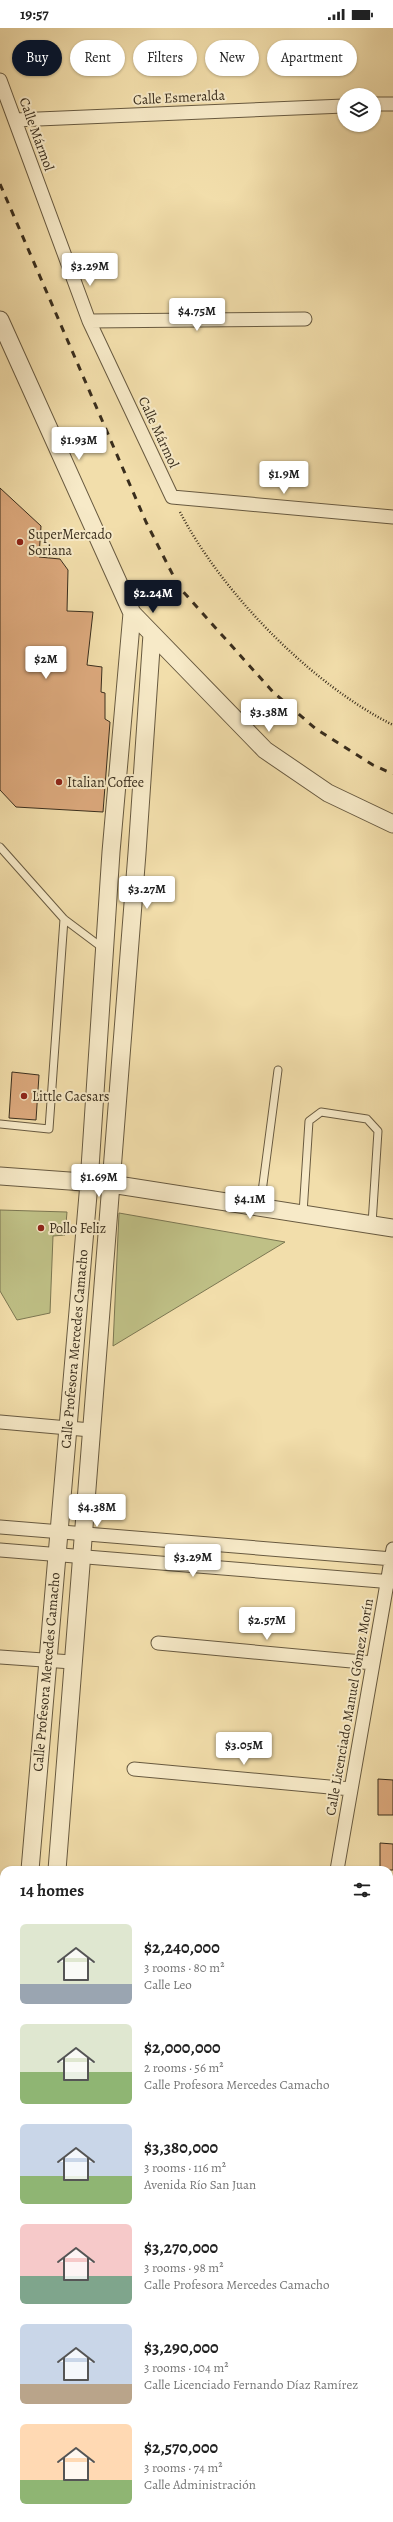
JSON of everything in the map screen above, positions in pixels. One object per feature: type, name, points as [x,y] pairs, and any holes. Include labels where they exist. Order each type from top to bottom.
[{"type":"street","name":"Calle Mármol","points":[[0,80],[89,320],[172,497]]},
{"type":"street","points":[[381,104],[393,104]]},
{"type":"street","name":"Calle Esmeralda","points":[[15,120],[337,106]]},
{"type":"street","points":[[89,320],[305,319]]},
{"type":"street","points":[[0,320],[132,613],[265,750],[328,793],[393,824]]},
{"type":"street","points":[[172,497],[393,517]]},
{"type":"street","name":"Calle Profesora Mercedes Camacho","points":[[30,1866],[89,1183],[111,852],[132,613]]},
{"type":"street","name":"Calle Profesora Mercedes Camacho","points":[[57,1866],[80,1557],[137,853],[152,634]]},
{"type":"street","points":[[111,852],[137,853]]},
{"type":"street","points":[[0,1176],[111,1184],[393,1228]]},
{"type":"street","points":[[0,1422],[90,1430]]},
{"type":"street","points":[[0,1527],[392,1556]]},
{"type":"street","points":[[0,1550],[390,1581]]},
{"type":"street","name":"Calle Licenciado Manuel Gómez Morín","points":[[338,1866],[373,1663],[390,1581],[392,1556]]},
{"type":"street","points":[[158,1643],[373,1663]]},
{"type":"street","points":[[0,1657],[72,1662]]},
{"type":"street","points":[[134,1769],[351,1789]]},
{"type":"lane","points":[[0,847],[64,919],[105,949]]},
{"type":"lane","points":[[0,1124],[49,1128],[64,919]]},
{"type":"lane","points":[[260,1207],[278,1070]]},
{"type":"lane","points":[[303,1214],[309,1121],[321,1112],[367,1119],[378,1131],[372,1224]]},
{"type":"path","points":[[172,497],[192,536],[244,604],[297,658],[364,711],[393,725]]},
{"type":"green space","points":[[0,1210],[67,1212],[65,1235],[53,1236],[50,1313],[17,1320],[0,1291]]},
{"type":"green space","points":[[119,1213],[285,1242],[113,1346]]},
{"type":"building","points":[[0,488],[41,526],[39,557],[60,559],[68,570],[67,611],[93,612],[87,665],[102,667],[101,692],[105,693],[105,719],[110,722],[103,812],[16,807],[0,790]]},
{"type":"building","name":"Little Caesars","points":[[12,1072],[39,1075],[36,1120],[9,1118]]},
{"type":"building","points":[[378,1779],[393,1780],[393,1815],[378,1815]]},
{"type":"building","points":[[380,1843],[393,1844],[393,1866],[380,1866]]},
{"type":"railway","points":[[0,184],[146,522],[179,587],[273,692],[316,729],[373,765],[393,774]]},
{"type":"place","name":"SuperMercado Soriana","points":[[20,542]]},
{"type":"place","name":"Italian Coffee","points":[[59,782]]},
{"type":"place","name":"Little Caesars","points":[[24,1096]]},
{"type":"place","name":"Pollo Feliz","points":[[41,1228]]}]
